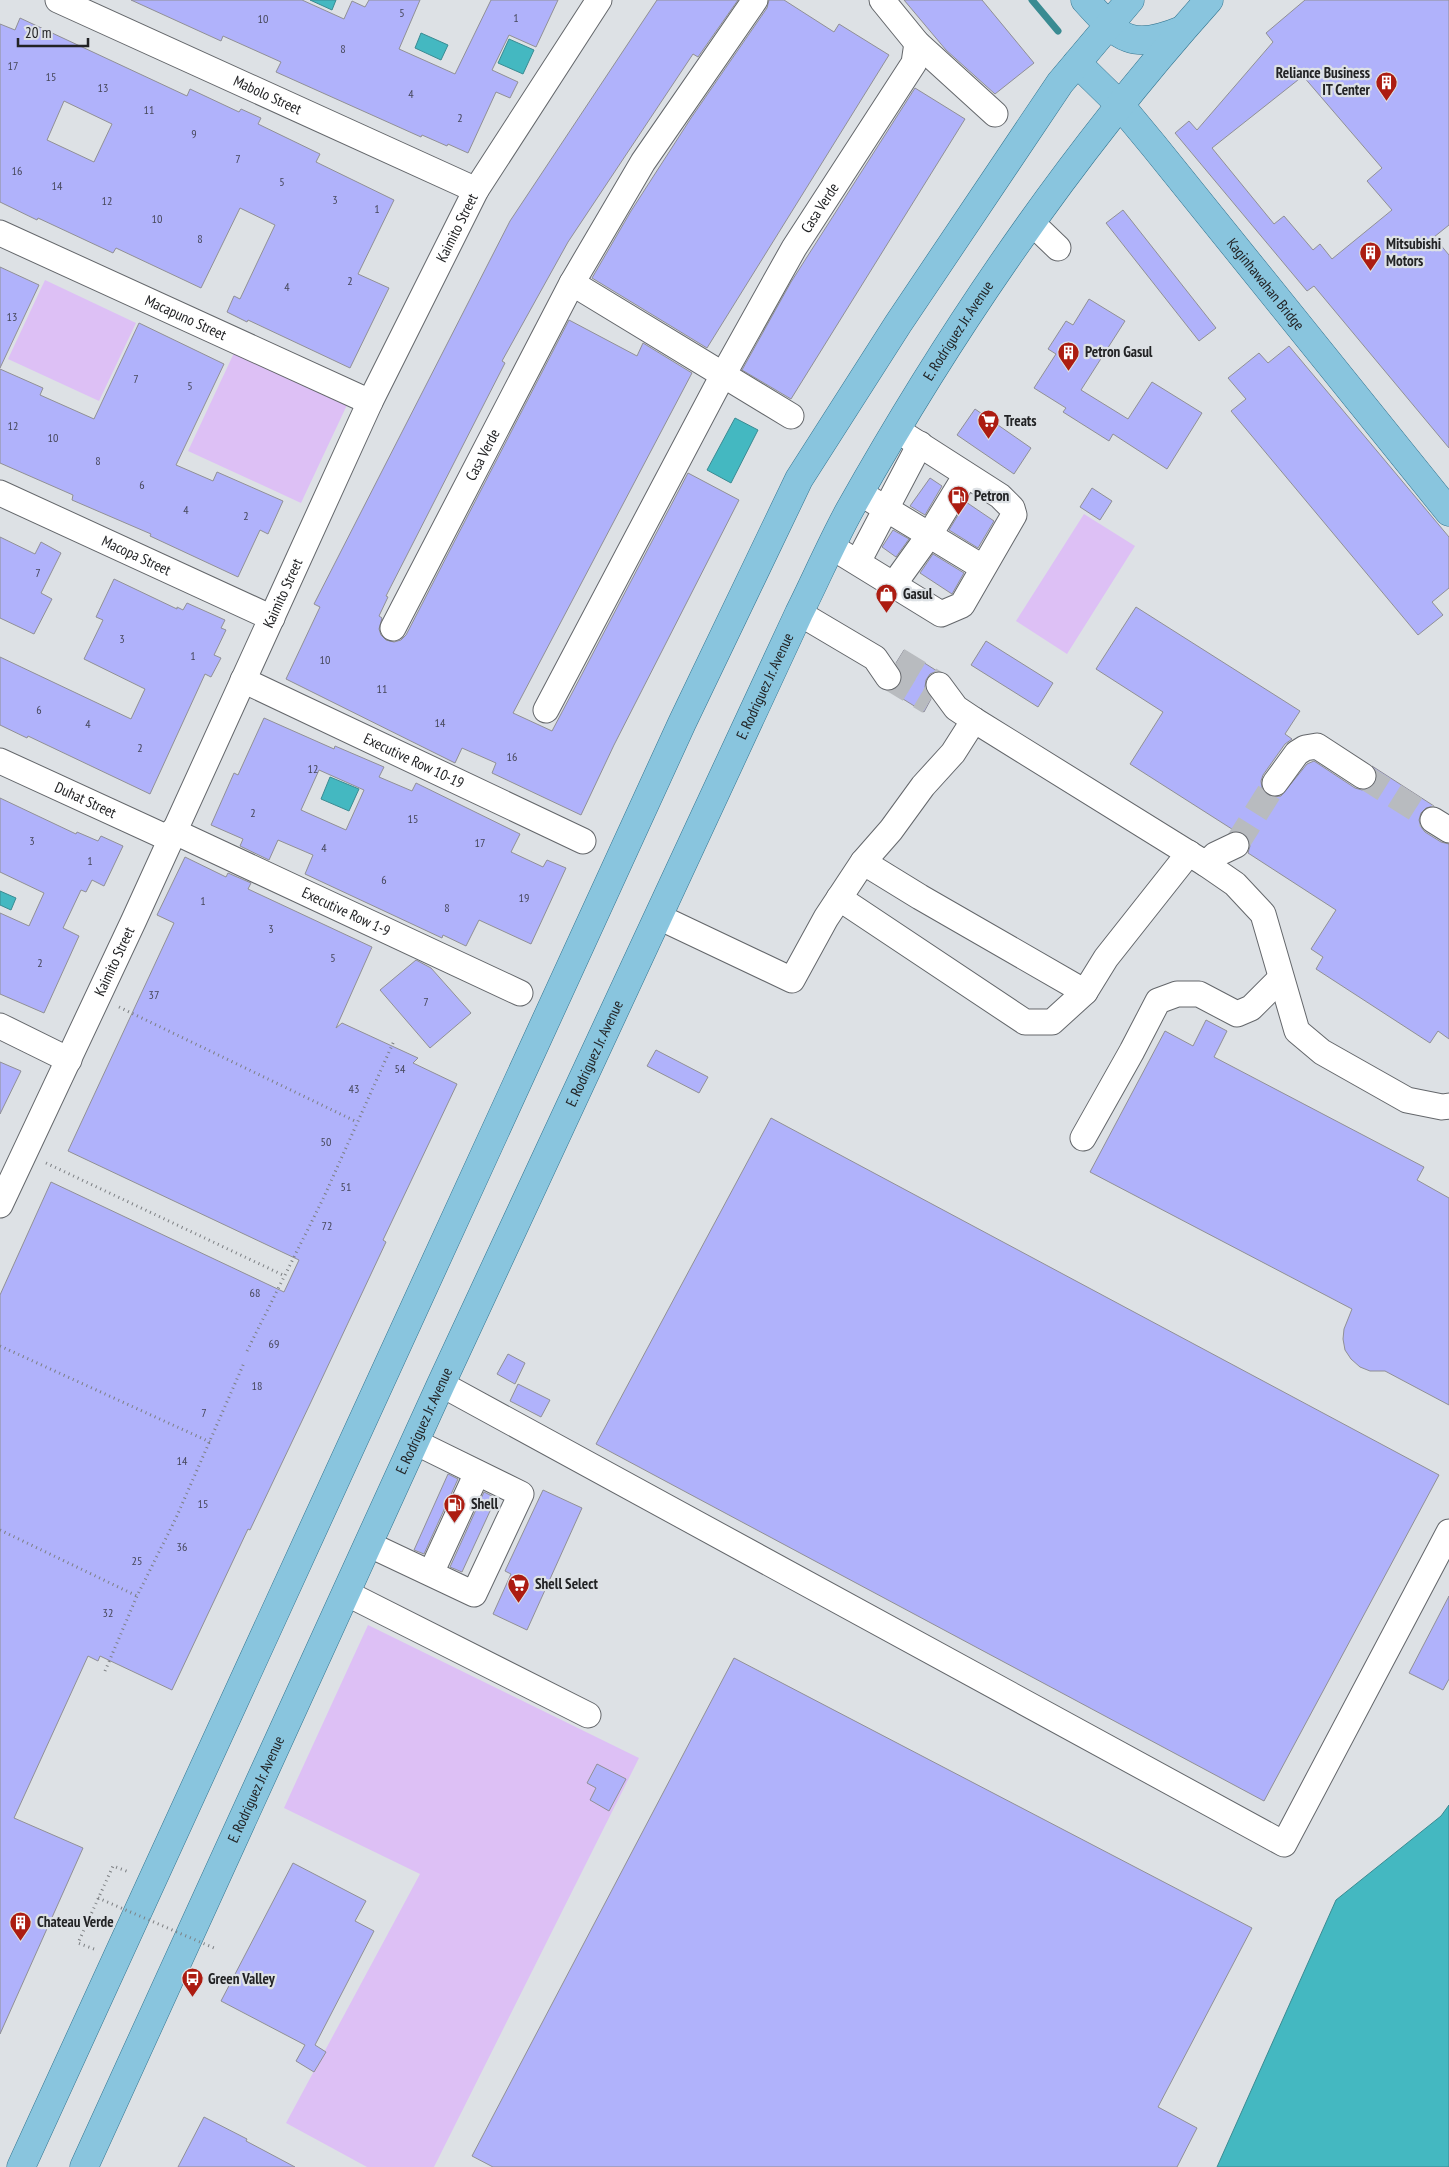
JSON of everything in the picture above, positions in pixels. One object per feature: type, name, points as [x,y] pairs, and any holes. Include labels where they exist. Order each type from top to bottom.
[{"type":"main road","points":[[1085,0],[1108,26],[1124,37],[1138,40],[1160,37],[1182,30]]},
{"type":"main road","name":"E. Rodriguez Jr. Avenue","points":[[84,2167],[441,1384],[799,613],[848,513],[860,493],[909,437],[939,360],[1032,222],[1154,61],[1209,0]]},
{"type":"main road","points":[[21,2167],[682,723],[799,479],[904,316],[1060,83],[1108,26],[1126,1],[1136,21],[1138,40],[1134,62],[1120,105]]},
{"type":"main road","name":"Kaginhawahan Bridge","points":[[1077,63],[1120,105],[1449,512]]},
{"type":"street","name":"Mabolo Street","points":[[58,0],[476,190]]},
{"type":"street","name":"Kaimito Street","points":[[0,1205],[69,1060],[370,402],[476,190],[599,0]]},
{"type":"street","name":"Casa Verde","points":[[393,628],[572,283],[643,162],[755,0]]},
{"type":"street","points":[[882,0],[917,43],[995,114]]},
{"type":"street","name":"Casa Verde","points":[[546,710],[723,375],[794,248],[914,63],[917,43]]},
{"type":"street","points":[[1032,222],[1058,248]]},
{"type":"street","name":"Macapuno Street","points":[[0,233],[370,402]]},
{"type":"street","points":[[572,283],[791,416]]},
{"type":"street","points":[[832,547],[941,614],[962,606],[982,567],[1014,515],[1012,508],[1008,502],[909,437],[886,508],[858,562]]},
{"type":"street","points":[[894,584],[930,534],[966,475]]},
{"type":"street","name":"Macopa Street","points":[[0,492],[272,618]]},
{"type":"street","points":[[860,493],[982,567]]},
{"type":"street","points":[[799,613],[887,665]]},
{"type":"street","name":"Executive Row 10-19","points":[[243,680],[584,841]]},
{"type":"street","points":[[934,694],[1198,858],[1235,884],[1263,914],[1274,946],[1281,978],[1297,1031],[1322,1052],[1407,1100],[1442,1107],[1449,1106]]},
{"type":"street","points":[[659,917],[792,980],[839,898],[863,862],[891,830],[923,786],[954,753],[965,714]]},
{"type":"street","points":[[1276,783],[1297,752],[1305,748],[1317,746],[1363,776]]},
{"type":"street","name":"Duhat Street","points":[[0,760],[172,835]]},
{"type":"street","name":"Executive Row 1-9","points":[[172,835],[520,992]]},
{"type":"street","points":[[839,898],[1025,1022],[1052,1022],[1085,992],[1106,958],[1198,858],[1215,855],[1236,845]]},
{"type":"street","points":[[863,862],[920,898],[1085,992]]},
{"type":"street","points":[[1083,1138],[1158,1001],[1177,994],[1200,994],[1237,1014],[1251,1008],[1281,978]]},
{"type":"street","points":[[0,1026],[69,1060]]},
{"type":"street","points":[[441,1384],[1284,1844],[1449,1532]]},
{"type":"street","points":[[368,1544],[474,1594],[521,1494],[415,1442]]},
{"type":"street","points":[[431,1573],[477,1473]]},
{"type":"street","points":[[346,1593],[588,1715]]},
{"type":"path","points":[[98,997],[357,1122]]},
{"type":"path","points":[[247,1351],[323,1199],[394,1041]]},
{"type":"path","points":[[24,1152],[285,1276]]},
{"type":"path","points":[[0,1346],[210,1442]]},
{"type":"path","points":[[105,1671],[137,1596],[176,1518],[244,1363]]},
{"type":"path","points":[[0,1530],[137,1596]]},
{"type":"path","points":[[78,1942],[113,1866]]},
{"type":"path","points":[[98,1898],[214,1948]]},
{"type":"shaded area","points":[[45,280],[136,323],[99,401],[8,359]]},
{"type":"shaded area","points":[[234,353],[347,405],[301,503],[188,451]]},
{"type":"shaded area","points":[[1084,514],[1135,546],[1067,654],[1016,621]]},
{"type":"shaded area","points":[[368,1625],[639,1758],[434,2167],[367,2167],[286,2123],[420,1874],[284,1808]]},
{"type":"water","points":[[310,0],[336,0],[332,10]]},
{"type":"water","points":[[421,33],[448,45],[441,60],[415,48]]},
{"type":"water","points":[[509,39],[534,50],[523,74],[498,63]]},
{"type":"water","points":[[735,418],[758,430],[731,483],[707,470]]},
{"type":"water","points":[[330,777],[359,789],[349,811],[321,799]]},
{"type":"water","points":[[0,891],[16,898],[11,910],[0,905]]},
{"type":"water","points":[[1449,1805],[1449,2167],[1217,2167],[1336,1900],[1441,1816]]},
{"type":"building","points":[[131,0],[302,0],[344,19],[352,1],[365,7],[369,0],[420,0],[399,49],[455,74],[491,0],[558,0],[536,47],[509,35],[492,70],[518,82],[510,98],[496,92],[468,153],[422,135],[421,137],[276,72],[281,62],[223,36],[221,41]]},
{"type":"building","points":[[657,0],[738,0],[698,57],[693,54],[568,242],[502,361],[505,363],[386,596],[388,597],[379,616],[382,618],[379,629],[381,635],[386,640],[394,642],[401,640],[406,635],[569,320],[637,356],[643,343],[692,373],[513,713],[552,731],[688,473],[739,500],[614,745],[581,815],[492,773],[496,763],[462,748],[455,763],[286,679],[320,607],[314,604],[510,221]]},
{"type":"building","points":[[769,0],[784,0],[834,32],[839,24],[889,55],[707,348],[592,278],[631,211],[691,118],[767,8]]},
{"type":"building","points":[[904,0],[982,0],[1034,63],[995,94],[946,50]]},
{"type":"building","points":[[1305,0],[1449,0],[1449,225],[1434,237],[1449,255],[1449,448],[1314,286],[1307,291],[1175,133],[1189,121],[1197,130],[1273,42],[1266,33]],"holes":[[[1303,76],[1382,168],[1367,181],[1392,210],[1332,259],[1320,244],[1313,250],[1284,216],[1274,224],[1212,148]]]},
{"type":"building","points":[[20,18],[187,96],[190,89],[239,112],[241,109],[261,118],[258,124],[320,154],[316,162],[394,200],[358,274],[389,288],[350,368],[227,312],[234,296],[240,299],[275,225],[240,208],[201,288],[116,248],[113,253],[0,202],[0,24],[15,30]],"holes":[[[64,101],[112,124],[94,162],[47,140]]]},
{"type":"building","points":[[915,88],[965,119],[791,399],[742,370],[791,282]]},
{"type":"building","points":[[1123,210],[1216,328],[1199,341],[1106,223]]},
{"type":"building","points":[[0,267],[39,285],[0,368]]},
{"type":"building","name":"Petron Gasul","points":[[1089,299],[1125,321],[1081,390],[1128,419],[1152,382],[1202,413],[1167,469],[1113,434],[1109,441],[1063,412],[1066,408],[1034,388],[1056,354],[1048,349],[1066,321],[1073,325]]},
{"type":"building","points":[[139,323],[224,364],[176,465],[213,481],[217,472],[283,501],[268,534],[260,530],[238,577],[150,536],[151,534],[72,500],[73,495],[0,463],[0,369],[43,388],[40,395],[94,419]]},
{"type":"building","points":[[1289,346],[1449,537],[1449,588],[1432,602],[1443,615],[1418,635],[1231,411],[1246,399],[1228,378],[1259,353],[1268,363]]},
{"type":"building","points":[[975,409],[1031,448],[1014,474],[957,435]]},
{"type":"building","points":[[930,478],[942,486],[925,515],[910,506]]},
{"type":"building","points":[[1092,488],[1112,501],[1100,520],[1080,507]]},
{"type":"building","points":[[966,502],[994,521],[978,548],[949,530]]},
{"type":"building","points":[[893,530],[909,539],[896,557],[882,547]]},
{"type":"building","points":[[0,537],[35,554],[41,542],[61,553],[41,593],[52,599],[34,634],[0,618]]},
{"type":"building","points":[[933,554],[964,573],[952,594],[920,573]]},
{"type":"building","points":[[114,579],[177,609],[177,607],[183,610],[187,603],[225,620],[221,628],[226,630],[214,655],[221,658],[211,677],[205,674],[150,794],[28,736],[27,738],[0,725],[0,657],[131,719],[145,689],[84,659],[103,620],[96,617]]},
{"type":"building","points":[[1136,607],[1300,711],[1285,734],[1292,739],[1285,744],[1263,775],[1261,781],[1262,788],[1267,795],[1281,796],[1307,764],[1314,761],[1355,788],[1362,790],[1369,789],[1375,783],[1377,776],[1372,766],[1434,806],[1426,808],[1421,813],[1419,820],[1425,832],[1441,842],[1449,844],[1449,1039],[1438,1031],[1430,1043],[1316,969],[1323,957],[1311,949],[1336,910],[1248,853],[1250,846],[1249,838],[1245,833],[1235,831],[1130,764],[1163,712],[1096,669]]},
{"type":"building","points":[[986,641],[1053,683],[1038,707],[971,665]]},
{"type":"building","points":[[904,650],[937,671],[930,674],[926,680],[925,687],[931,699],[924,712],[890,691],[896,689],[901,683],[902,675],[896,663]]},
{"type":"building","points":[[264,718],[334,749],[335,746],[384,767],[379,777],[412,791],[416,783],[520,834],[511,852],[543,867],[547,860],[566,868],[531,944],[479,920],[466,946],[443,935],[442,938],[305,874],[313,855],[278,840],[269,860],[240,846],[243,839],[211,825],[234,773],[238,775]],"holes":[[[319,770],[364,790],[346,830],[301,810]]]},
{"type":"building","points":[[0,798],[76,834],[77,832],[98,841],[101,836],[123,846],[104,886],[92,880],[86,892],[81,890],[63,928],[79,936],[44,1013],[0,994],[0,913],[29,926],[44,893],[0,872]]},
{"type":"building","points":[[185,857],[226,877],[228,873],[251,883],[248,889],[372,947],[336,1028],[342,1023],[418,1058],[413,1063],[457,1084],[383,1240],[386,1242],[310,1404],[250,1530],[248,1529],[172,1690],[100,1656],[98,1661],[88,1656],[14,1818],[83,1848],[0,2034],[0,1295],[51,1182],[284,1292],[299,1260],[68,1151],[174,923],[157,915]]},
{"type":"building","points":[[416,960],[431,968],[471,1013],[430,1048],[380,990]]},
{"type":"building","points":[[1206,1020],[1227,1031],[1214,1057],[1424,1167],[1417,1180],[1449,1198],[1449,1405],[1385,1371],[1370,1371],[1360,1367],[1351,1359],[1345,1350],[1343,1339],[1344,1329],[1352,1309],[1090,1172],[1165,1031],[1193,1046]]},
{"type":"building","points":[[656,1050],[708,1077],[699,1093],[647,1066]]},
{"type":"building","points":[[0,1062],[21,1071],[0,1114]]},
{"type":"building","points":[[771,1118],[1439,1475],[1264,1801],[596,1444]]},
{"type":"building","points":[[508,1354],[525,1363],[515,1384],[497,1374]]},
{"type":"building","points":[[518,1384],[550,1400],[541,1417],[510,1401]]},
{"type":"building","points":[[448,1474],[458,1479],[424,1554],[414,1550]]},
{"type":"building","points":[[543,1490],[582,1508],[527,1630],[493,1614],[511,1574],[505,1571]]},
{"type":"building","points":[[484,1492],[496,1498],[462,1572],[450,1567]]},
{"type":"building","points":[[1449,1596],[1449,1679],[1443,1690],[1409,1673]]},
{"type":"building","points":[[734,1658],[1252,1928],[1158,2107],[1197,2128],[1177,2167],[493,2167],[472,2156]]},
{"type":"building","points":[[597,1764],[626,1779],[609,1811],[590,1800],[596,1788],[587,1783]]},
{"type":"building","points":[[293,1863],[366,1901],[355,1921],[374,1931],[315,2045],[326,2052],[314,2072],[296,2061],[305,2045],[221,2001]]},
{"type":"building","points":[[204,2117],[247,2139],[246,2141],[295,2167],[178,2167]]},
{"type":"waterway","points":[[1032,0],[1058,31]]},
{"type":"tunnel","points":[[898,660],[939,685]]},
{"type":"tunnel","points":[[888,677],[929,702]]},
{"type":"tunnel","points":[[1363,776],[1433,820]]},
{"type":"tunnel","points":[[1236,845],[1275,783]]},
{"type":"place","name":"Reliance Business IT Center","points":[[1386,101]]},
{"type":"place","name":"Mitsubishi Motors","points":[[1370,272]]},
{"type":"place","name":"Petron Gasul","points":[[1069,371]]},
{"type":"place","name":"Treats","points":[[988,440]]},
{"type":"place","name":"Petron","points":[[958,515]]},
{"type":"place","name":"Gasul","points":[[887,613]]},
{"type":"place","name":"Shell","points":[[455,1523]]},
{"type":"place","name":"Shell Select","points":[[519,1603]]},
{"type":"place","name":"Chateau Verde","points":[[21,1941]]},
{"type":"place","name":"Green Valley","points":[[192,1998]]}]
